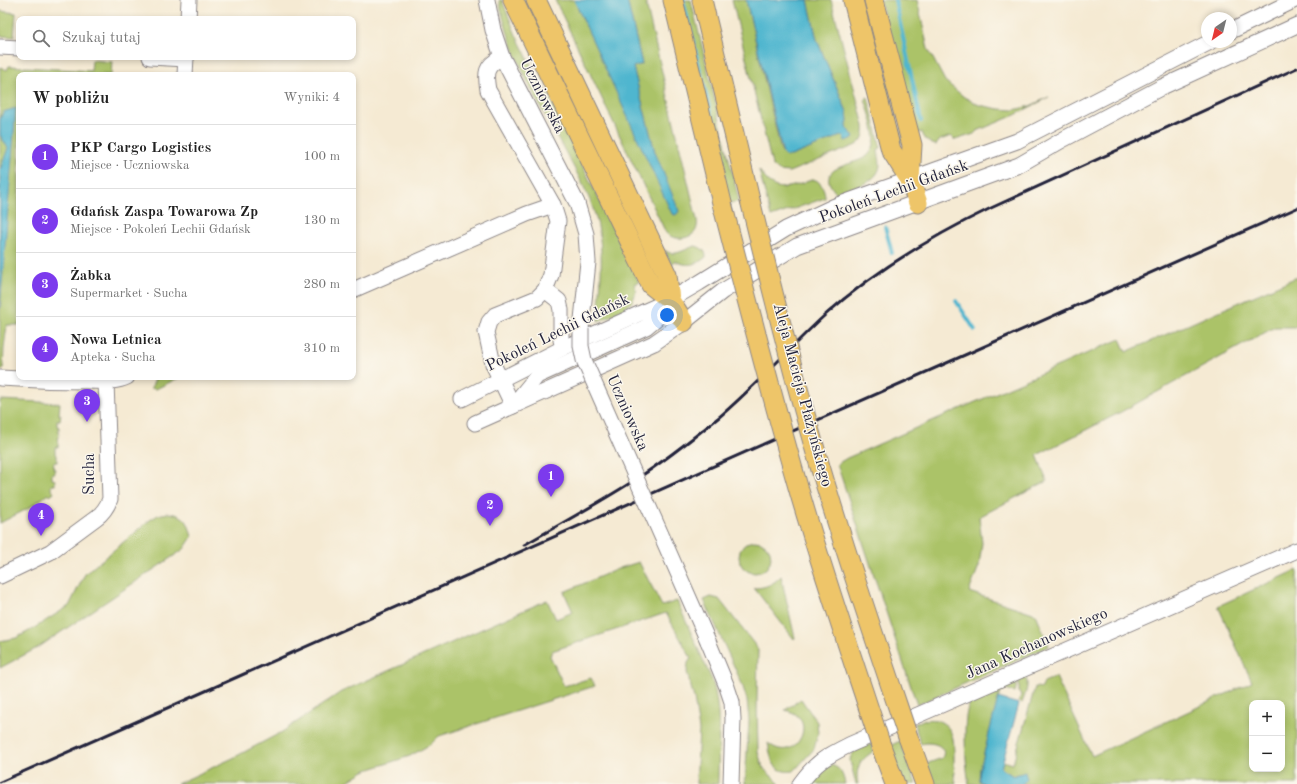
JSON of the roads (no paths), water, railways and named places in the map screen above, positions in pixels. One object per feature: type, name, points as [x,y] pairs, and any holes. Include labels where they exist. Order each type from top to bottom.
[{"type":"main road","points":[[513,0],[651,284],[670,300],[684,322]]},
{"type":"main road","points":[[536,0],[667,275],[670,300]]},
{"type":"main road","name":"Aleja Macieja Płażyńskiego","points":[[673,0],[723,207],[798,488],[838,615],[895,784]]},
{"type":"main road","name":"Aleja Macieja Płażyńskiego","points":[[702,0],[750,200],[800,397],[864,608],[925,784]]},
{"type":"main road","points":[[853,0],[892,150],[910,180],[918,203]]},
{"type":"main road","points":[[874,0],[912,145],[910,180]]},
{"type":"street","points":[[188,16],[189,0]]},
{"type":"street","name":"Uczniowska","points":[[487,0],[493,30],[502,57],[577,203],[586,234],[588,262],[581,329],[581,346],[584,360],[728,687],[732,702],[733,719],[731,784]]},
{"type":"street","points":[[1237,28],[1295,0]]},
{"type":"street","name":"Pokoleń Lechii Gdańsk","points":[[475,423],[654,342],[684,322],[724,291],[797,246],[1019,165],[1064,138],[1162,87],[1297,25]]},
{"type":"street","points":[[1237,31],[1250,47]]},
{"type":"street","points":[[0,47],[16,48]]},
{"type":"street","name":"Pokoleń Lechii Gdańsk","points":[[462,399],[563,348],[670,300],[786,229],[835,206],[1017,142],[1201,47]]},
{"type":"street","name":"Uczniowska","points":[[502,57],[493,62],[488,68],[486,77],[488,90],[553,205],[558,221],[551,275],[545,290]]},
{"type":"street","points":[[186,60],[186,72]]},
{"type":"street","points":[[356,289],[527,214],[553,205]]},
{"type":"street","points":[[513,406],[493,364],[486,332],[489,322],[495,315],[537,298],[545,290],[559,301],[561,310],[560,340],[563,348]]},
{"type":"street","name":"Pokoleń Lechii Gdańsk","points":[[513,406],[537,376],[646,327],[659,316],[670,300]]},
{"type":"street","points":[[0,378],[16,379]]},
{"type":"street","points":[[37,380],[122,380]]},
{"type":"street","name":"Sucha","points":[[0,576],[50,552],[96,518],[108,505],[110,499],[106,381]]},
{"type":"street","name":"Jana Kochanowskiego","points":[[800,784],[810,770],[820,761],[849,745],[1297,550]]},
{"type":"water","points":[[574,0],[627,0],[642,64],[633,67],[655,152],[679,211],[675,215],[672,214]]},
{"type":"water","points":[[746,0],[808,0],[817,40],[847,112],[848,121],[846,128],[854,138],[845,141],[843,135],[791,156],[785,156],[783,154]]},
{"type":"water","points":[[16,108],[0,309],[0,170],[8,148],[0,135],[0,120],[3,112]]},
{"type":"water","points":[[998,698],[1019,704],[1001,768],[1013,776],[1025,772],[1027,779],[1022,784],[985,784],[979,781],[980,769]]},
{"type":"waterway","points":[[683,0],[713,124]]},
{"type":"waterway","points":[[895,0],[921,121]]},
{"type":"waterway","points":[[885,227],[892,253]]},
{"type":"waterway","points":[[956,301],[975,330]]},
{"type":"railway","points":[[524,545],[624,487],[679,449],[732,406],[824,316],[843,300],[883,270],[925,243],[991,208],[1297,68]]},
{"type":"railway","points":[[0,782],[1297,208]]},
{"type":"place","name":"Żabka","points":[[87,422]]},
{"type":"place","name":"PKP Cargo Logistics","points":[[551,497]]},
{"type":"place","name":"Gdańsk Zaspa Towarowa Zp","points":[[490,526]]},
{"type":"place","name":"Nowa Letnica","points":[[41,536]]}]
